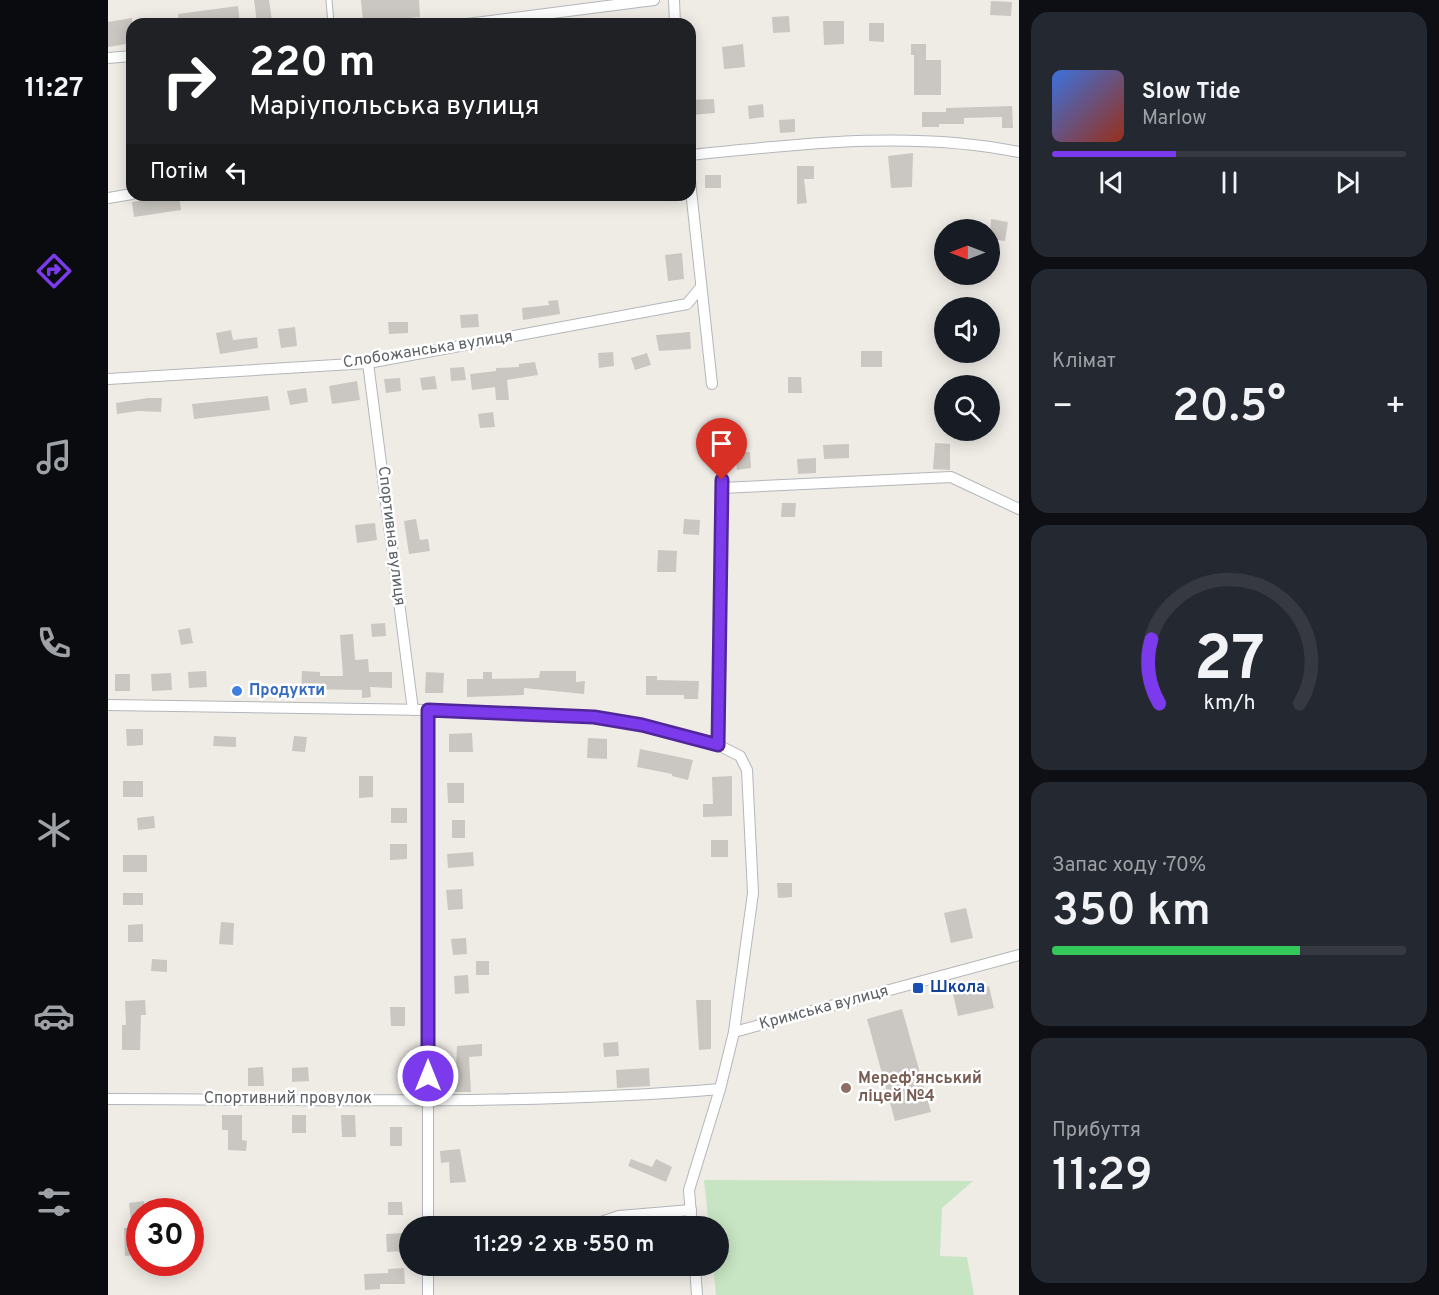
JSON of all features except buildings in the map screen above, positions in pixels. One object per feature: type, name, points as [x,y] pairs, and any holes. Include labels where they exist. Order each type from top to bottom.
[{"type":"street","points":[[513,18],[654,0]]},
{"type":"street","points":[[674,0],[675,18]]},
{"type":"street","points":[[108,58],[126,56]]},
{"type":"street","points":[[696,154],[839,141],[977,144],[1019,152]]},
{"type":"street","points":[[108,198],[126,195]]},
{"type":"street","points":[[692,201],[712,384]]},
{"type":"street","name":"Слобожанська вулиця","points":[[108,379],[368,363],[687,304],[701,287]]},
{"type":"street","name":"Спортивна вулиця","points":[[368,363],[413,710]]},
{"type":"street","points":[[718,745],[722,484],[951,477],[1019,509]]},
{"type":"street","points":[[108,705],[428,710],[594,717],[642,725],[718,745],[740,756],[747,770],[753,893],[734,1032],[720,1089],[689,1190],[691,1216]]},
{"type":"street","points":[[428,710],[428,1216]]},
{"type":"street","name":"Кримська вулиця","points":[[734,1032],[1019,955]]},
{"type":"street","name":"Спортивний провулок","points":[[108,1099],[428,1099],[644,1095],[720,1089]]},
{"type":"street","points":[[619,1216],[691,1210]]},
{"type":"street","points":[[428,1276],[428,1295]]},
{"type":"street","points":[[696,1276],[697,1295]]},
{"type":"lane","points":[[329,0],[331,18]]},
{"type":"green space","points":[[704,1180],[973,1181],[942,1208],[940,1256],[967,1257],[974,1295],[716,1295],[714,1276],[729,1276],[729,1216],[708,1216]]},
{"type":"place","name":"Продукти","points":[[237,691]]},
{"type":"place","name":"Школа","points":[[918,988]]},
{"type":"place","name":"Мереф'янський ліцей №4","points":[[846,1088]]},
{"type":"route","points":[[428,1076],[428,710],[594,717],[642,725],[718,745],[722,480]]}]
